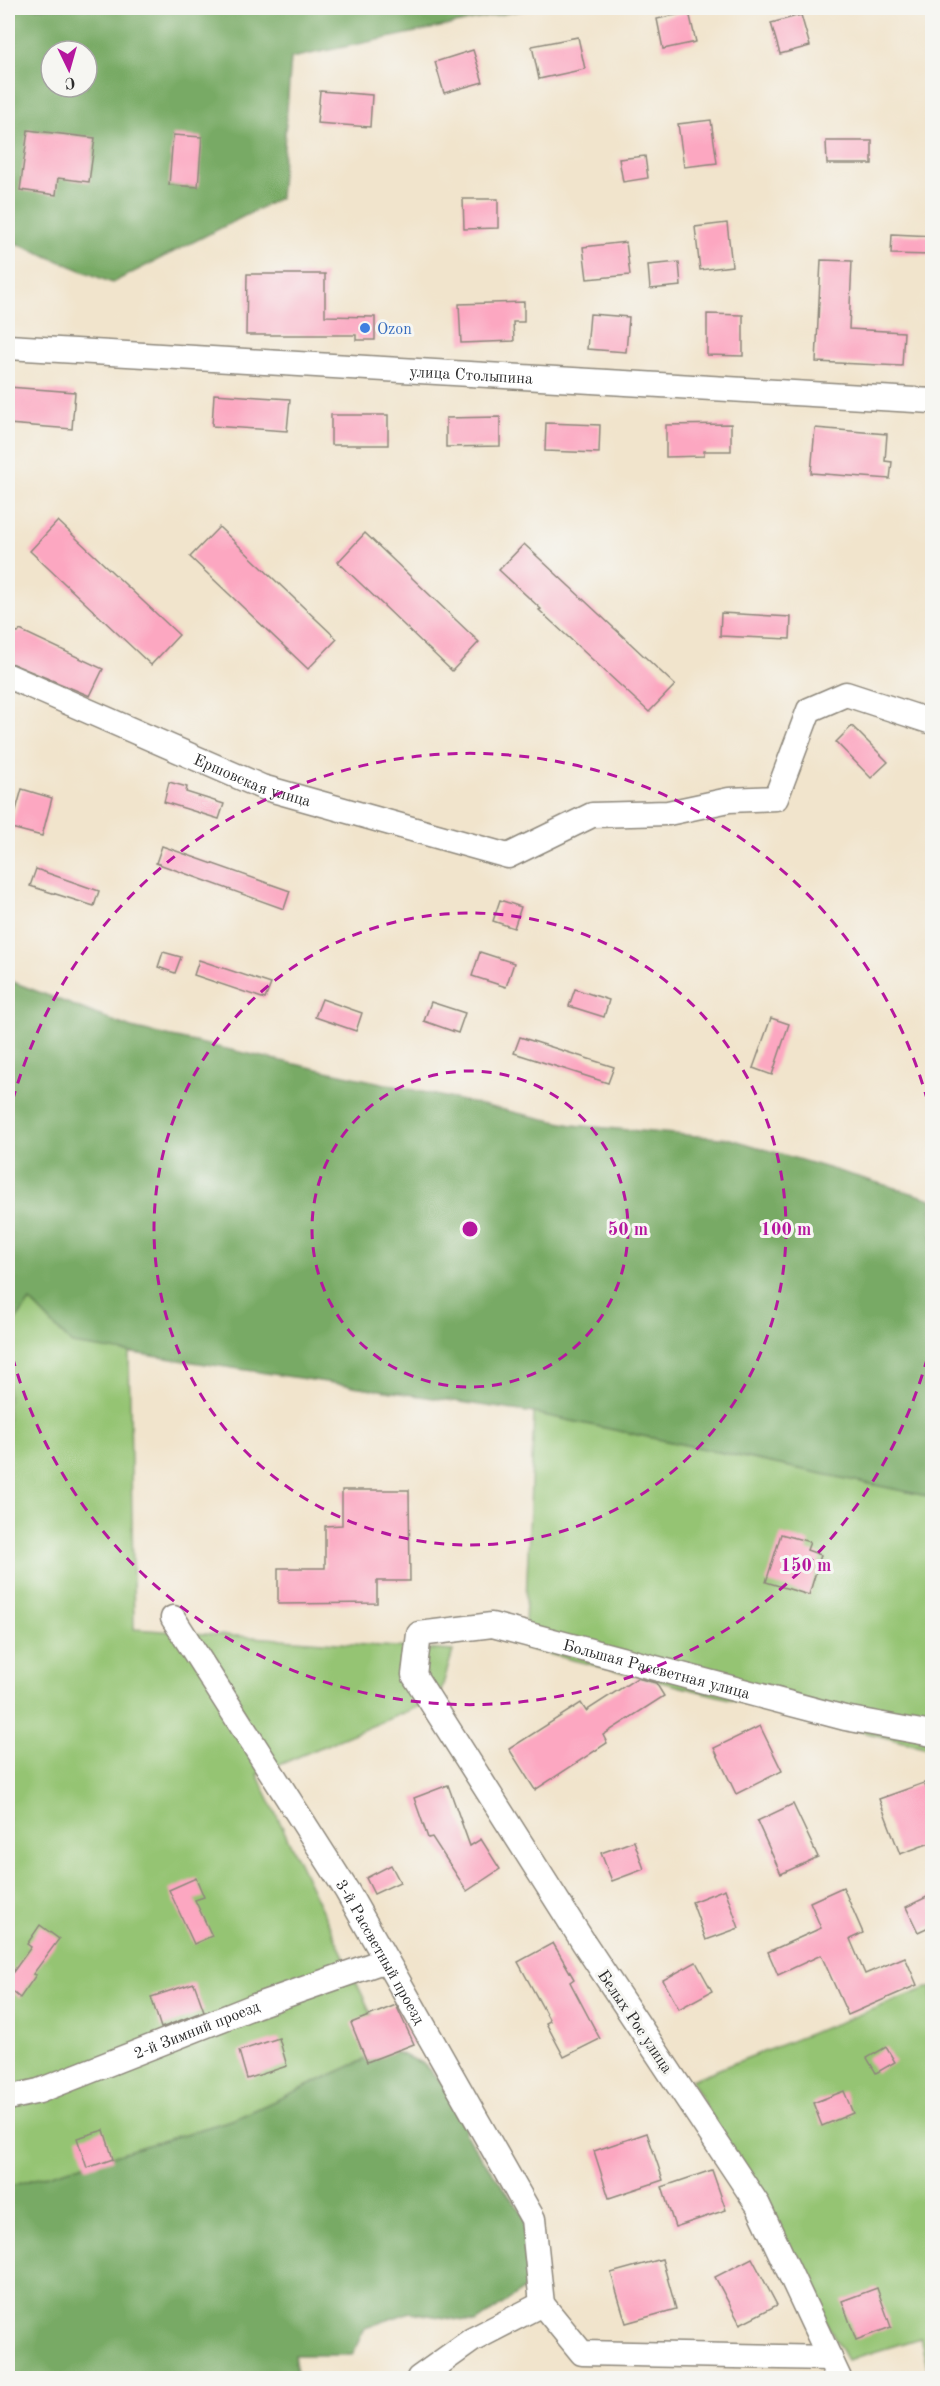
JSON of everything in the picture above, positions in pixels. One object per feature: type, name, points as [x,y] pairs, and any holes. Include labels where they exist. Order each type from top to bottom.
[{"type":"street","name":"улица Столыпина","points":[[8,347],[933,400]]},
{"type":"street","name":"Ершовская улица","points":[[8,676],[262,787],[508,856],[592,816],[668,813],[729,800],[776,798],[810,710],[846,694],[933,722]]},
{"type":"street","name":"3-й Рассветный проезд","points":[[173,1618],[347,1891],[532,2220],[542,2304]]},
{"type":"street","name":"Большая Рассветная улица","points":[[414,1675],[419,1634],[492,1625],[845,1718],[933,1734]]},
{"type":"street","name":"Белых Рос улица","points":[[414,1675],[584,1942],[758,2205],[834,2368]]},
{"type":"street","name":"2-й Зимний проезд","points":[[8,2098],[39,2091],[255,2006],[386,1960]]},
{"type":"street","points":[[419,2379],[472,2340],[542,2304],[582,2353],[834,2368]]},
{"type":"green space","points":[[8,8],[532,8],[291,58],[280,198],[112,283],[8,240]]},
{"type":"green space","points":[[8,980],[131,1028],[572,1125],[731,1139],[932,1199],[932,1497],[534,1413],[72,1344],[30,1301],[8,1331]]},
{"type":"green space","points":[[30,1301],[72,1344],[129,1352],[134,1629],[453,1651],[439,1698],[257,1774],[388,2049],[235,2119],[8,2187],[8,1331]]},
{"type":"green space","points":[[534,1413],[932,1497],[932,1749],[524,1648]]},
{"type":"green space","points":[[932,1986],[932,2378],[930,2378],[920,2338],[847,2360],[691,2080]]},
{"type":"green space","points":[[388,2049],[422,2063],[464,2107],[465,2134],[524,2216],[530,2285],[476,2323],[410,2312],[365,2328],[352,2355],[294,2355],[298,2378],[8,2378],[8,2187],[235,2119]]},
{"type":"building","points":[[689,12],[696,42],[663,49],[657,19]]},
{"type":"building","points":[[801,15],[810,46],[780,54],[771,23]]},
{"type":"building","points":[[578,37],[585,69],[539,79],[532,46]]},
{"type":"building","points":[[473,50],[483,82],[444,93],[435,62]]},
{"type":"building","points":[[320,91],[372,95],[370,127],[317,123]]},
{"type":"building","points":[[711,120],[717,163],[684,167],[678,124]]},
{"type":"building","points":[[28,130],[95,138],[89,182],[58,178],[56,195],[20,190]]},
{"type":"building","points":[[173,135],[202,137],[198,187],[169,185]]},
{"type":"building","points":[[826,141],[872,141],[872,164],[827,164]]},
{"type":"building","points":[[645,156],[648,178],[623,182],[619,159]]},
{"type":"building","points":[[463,199],[498,199],[498,228],[464,229]]},
{"type":"building","points":[[727,223],[732,266],[700,270],[695,227]]},
{"type":"building","points":[[892,234],[933,236],[933,255],[891,254]]},
{"type":"building","points":[[626,242],[630,275],[587,279],[583,247]]},
{"type":"building","points":[[821,260],[852,261],[849,329],[904,332],[902,366],[816,362]]},
{"type":"building","points":[[679,262],[681,286],[650,289],[648,265]]},
{"type":"building","points":[[247,274],[325,274],[325,316],[375,317],[375,340],[356,340],[356,335],[246,335]]},
{"type":"building","points":[[524,302],[524,322],[513,322],[514,341],[461,343],[459,304]]},
{"type":"building","points":[[590,314],[629,317],[626,352],[587,349]]},
{"type":"building","points":[[707,314],[743,315],[743,356],[707,355]]},
{"type":"building","points":[[8,387],[75,392],[72,429],[8,424]]},
{"type":"building","points":[[214,394],[290,399],[287,431],[212,426]]},
{"type":"building","points":[[331,415],[388,415],[388,445],[331,445]]},
{"type":"building","points":[[500,417],[500,446],[446,447],[446,418]]},
{"type":"building","points":[[546,423],[600,425],[599,453],[545,451]]},
{"type":"building","points":[[731,424],[731,451],[704,451],[704,456],[666,457],[666,425]]},
{"type":"building","points":[[815,428],[887,434],[885,461],[892,462],[890,479],[811,473]]},
{"type":"building","points":[[58,521],[179,635],[151,665],[30,551]]},
{"type":"building","points":[[219,527],[337,639],[308,669],[190,557]]},
{"type":"building","points":[[365,533],[479,642],[452,671],[338,562]]},
{"type":"building","points":[[524,544],[675,685],[649,712],[499,570]]},
{"type":"building","points":[[721,613],[791,617],[790,639],[720,636]]},
{"type":"building","points":[[8,627],[18,633],[20,630],[103,669],[90,696],[8,662]]},
{"type":"building","points":[[852,726],[888,762],[871,778],[836,742]]},
{"type":"building","points":[[169,782],[187,787],[186,792],[224,804],[219,819],[164,802]]},
{"type":"building","points":[[22,789],[52,798],[42,836],[11,828]]},
{"type":"building","points":[[162,846],[290,891],[284,909],[156,863]]},
{"type":"building","points":[[36,869],[99,891],[94,906],[30,886]]},
{"type":"building","points":[[500,900],[521,907],[514,928],[493,921]]},
{"type":"building","points":[[163,952],[181,957],[175,973],[158,967]]},
{"type":"building","points":[[480,952],[514,963],[506,987],[472,976]]},
{"type":"building","points":[[199,960],[271,984],[265,999],[194,975]]},
{"type":"building","points":[[575,989],[609,1000],[604,1017],[569,1006]]},
{"type":"building","points":[[322,999],[362,1013],[356,1031],[315,1017]]},
{"type":"building","points":[[431,1002],[465,1013],[458,1033],[424,1021]]},
{"type":"building","points":[[771,1018],[789,1024],[772,1075],[753,1068]]},
{"type":"building","points":[[520,1037],[614,1067],[608,1083],[514,1053]]},
{"type":"building","points":[[342,1490],[409,1490],[410,1581],[377,1581],[377,1603],[278,1604],[278,1568],[325,1568],[325,1526],[342,1525]]},
{"type":"building","points":[[781,1534],[810,1542],[807,1550],[821,1555],[809,1595],[766,1582]]},
{"type":"building","points":[[637,1678],[656,1683],[664,1696],[603,1735],[607,1743],[535,1790],[509,1749],[581,1703],[586,1711]]},
{"type":"building","points":[[760,1726],[782,1771],[736,1794],[714,1748]]},
{"type":"building","points":[[924,1783],[933,1804],[933,1842],[900,1854],[879,1799]]},
{"type":"building","points":[[448,1785],[470,1846],[481,1839],[500,1869],[467,1891],[432,1837],[428,1838],[414,1798]]},
{"type":"building","points":[[793,1804],[818,1857],[781,1874],[757,1821]]},
{"type":"building","points":[[634,1841],[644,1869],[612,1881],[601,1853]]},
{"type":"building","points":[[391,1865],[400,1882],[374,1894],[366,1878]]},
{"type":"building","points":[[196,1878],[204,1897],[195,1900],[212,1936],[194,1944],[169,1890]]},
{"type":"building","points":[[843,1887],[863,1933],[850,1939],[865,1974],[905,1957],[917,1985],[848,2015],[821,1955],[778,1975],[768,1952],[821,1928],[810,1902]]},
{"type":"building","points":[[725,1889],[739,1928],[706,1940],[692,1902]]},
{"type":"building","points":[[933,1894],[933,1925],[918,1932],[906,1907]]},
{"type":"building","points":[[40,1925],[59,1939],[33,1974],[36,1975],[20,1998],[8,1988],[8,1979],[31,1947],[27,1944]]},
{"type":"building","points":[[553,1943],[574,1979],[570,1982],[600,2039],[564,2057],[546,2023],[550,2021],[518,1962]]},
{"type":"building","points":[[696,1962],[712,1991],[679,2009],[663,1980]]},
{"type":"building","points":[[194,1983],[204,2011],[161,2028],[151,1997]]},
{"type":"building","points":[[396,2005],[414,2044],[367,2062],[351,2023]]},
{"type":"building","points":[[279,2038],[287,2066],[247,2079],[239,2051]]},
{"type":"building","points":[[886,2047],[895,2062],[876,2073],[867,2058]]},
{"type":"building","points":[[844,2091],[853,2113],[822,2126],[813,2103]]},
{"type":"building","points":[[104,2130],[113,2159],[87,2168],[77,2138]]},
{"type":"building","points":[[647,2133],[663,2180],[609,2198],[594,2151]]},
{"type":"building","points":[[712,2170],[726,2210],[675,2227],[662,2187]]},
{"type":"building","points":[[752,2258],[777,2305],[740,2324],[715,2277]]},
{"type":"building","points":[[662,2259],[676,2309],[626,2323],[611,2273]]},
{"type":"building","points":[[877,2288],[891,2327],[856,2340],[842,2301]]},
{"type":"place","name":"Ozon","points":[[365,328]]}]
